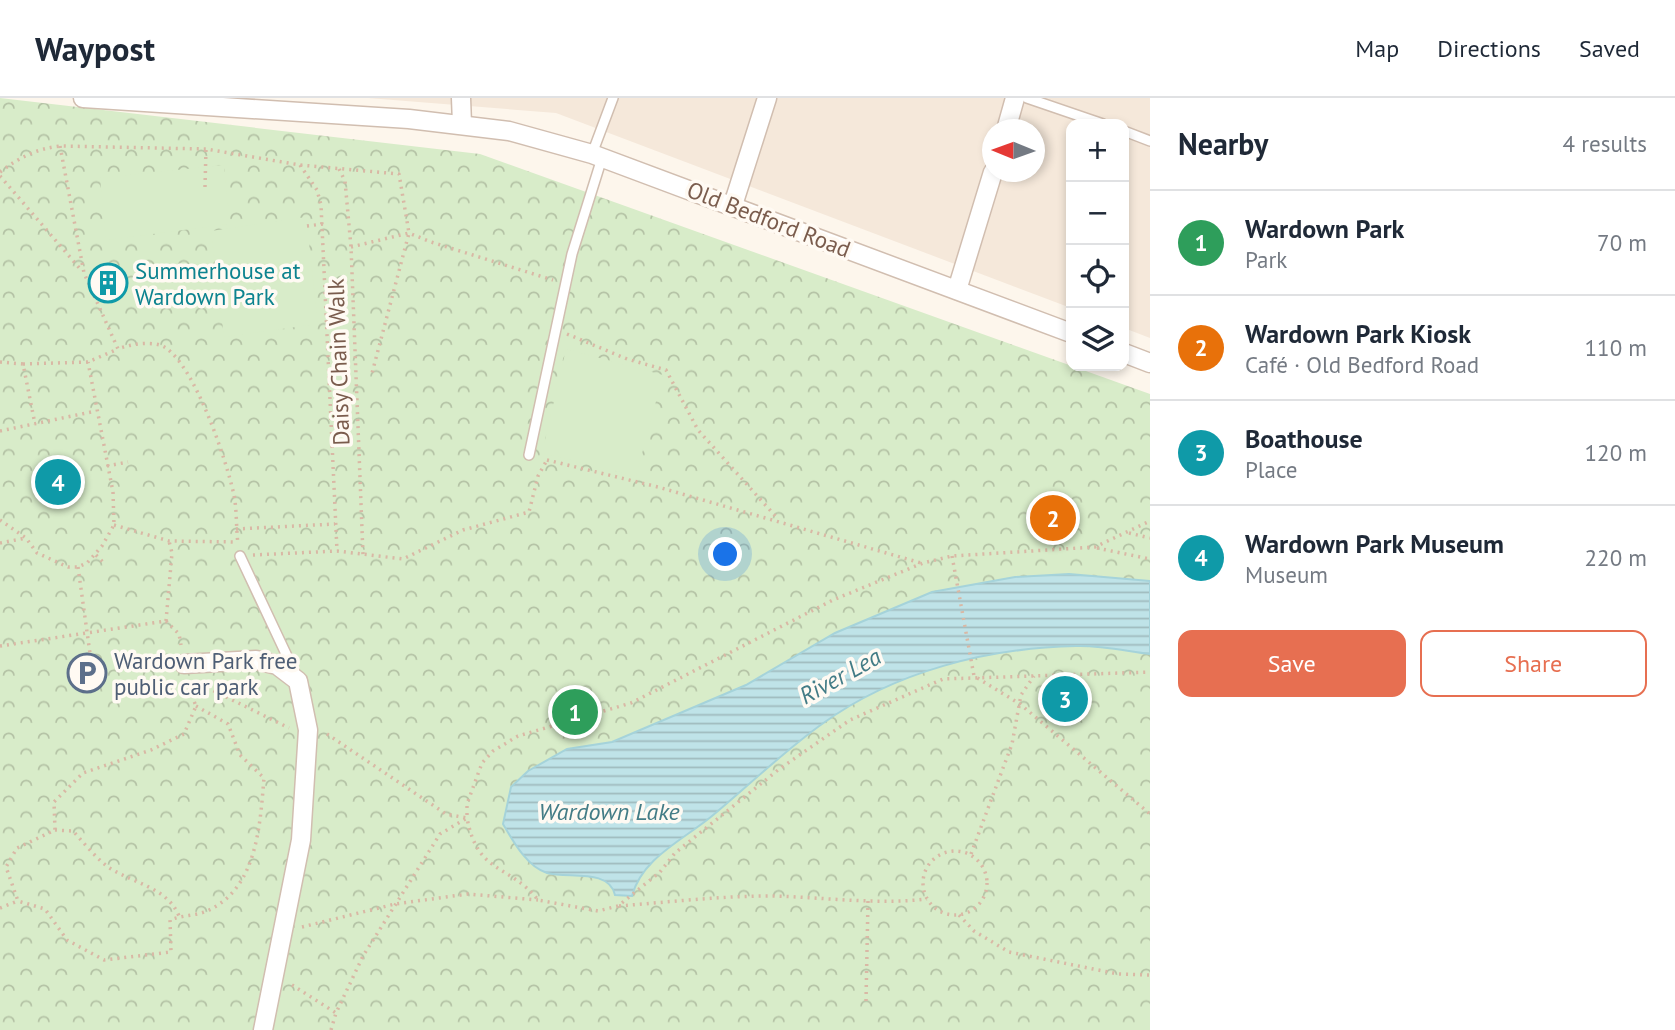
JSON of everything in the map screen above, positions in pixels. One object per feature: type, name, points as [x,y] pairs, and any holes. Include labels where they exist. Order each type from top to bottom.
[{"type":"street","name":"Old Bedford Road","points":[[83,98],[462,124],[551,141],[733,205],[1066,331]]},
{"type":"street","points":[[461,98],[462,124]]},
{"type":"street","points":[[733,205],[767,98]]},
{"type":"street","points":[[1009,119],[1015,99]]},
{"type":"street","points":[[957,290],[990,182]]},
{"type":"street","points":[[1129,355],[1150,363]]},
{"type":"street","points":[[184,664],[256,660],[277,665],[298,681],[301,840],[263,1030]]},
{"type":"lane","points":[[529,455],[565,284],[613,98]]},
{"type":"lane","points":[[1015,99],[1085,119]]},
{"type":"lane","points":[[1129,133],[1150,141]]},
{"type":"lane","points":[[240,555],[298,681]]},
{"type":"path","points":[[60,146],[84,272],[118,349]]},
{"type":"path","points":[[84,272],[0,174],[18,158],[38,149],[60,146],[206,149],[300,165],[398,174],[409,233],[371,377]]},
{"type":"path","points":[[205,187],[206,149]]},
{"type":"path","points":[[300,165],[317,190],[323,224],[337,551]]},
{"type":"path","name":"Daisy Chain Walk","points":[[339,169],[345,181],[351,247],[363,555]]},
{"type":"path","points":[[307,226],[323,224]]},
{"type":"path","points":[[351,247],[409,233],[565,284]]},
{"type":"path","points":[[403,256],[411,259]]},
{"type":"path","points":[[555,330],[627,359],[666,370],[698,430],[779,520]]},
{"type":"path","points":[[0,362],[88,362],[118,349],[140,344],[162,345],[172,353],[190,380],[211,423],[230,479],[236,529],[336,524]]},
{"type":"path","points":[[0,520],[26,538],[46,559],[78,568],[95,554],[114,525],[116,510],[88,362]]},
{"type":"path","points":[[23,364],[35,424]]},
{"type":"path","points":[[0,431],[96,411]]},
{"type":"path","points":[[529,455],[779,520],[923,563]]},
{"type":"path","points":[[240,555],[337,551],[403,559],[463,530],[529,512],[538,476],[547,460]]},
{"type":"path","points":[[107,466],[128,462]]},
{"type":"path","points":[[1095,547],[1150,521]]},
{"type":"path","points":[[114,525],[169,541],[238,542]]},
{"type":"path","points":[[1054,529],[1054,549]]},
{"type":"path","points":[[1129,533],[1150,538]]},
{"type":"path","points":[[0,543],[26,538]]},
{"type":"path","points":[[166,621],[172,553],[169,541]]},
{"type":"path","points":[[538,900],[527,886],[484,859],[472,839],[467,818],[467,804],[482,763],[493,751],[518,736],[631,703],[833,600],[923,563],[952,556],[1095,547],[1150,559]]},
{"type":"path","points":[[95,554],[104,563]]},
{"type":"path","points":[[952,556],[974,676],[1020,704],[1150,814]]},
{"type":"path","points":[[78,568],[93,675]]},
{"type":"path","points":[[0,646],[166,621]]},
{"type":"path","points":[[166,621],[179,634],[181,645]]},
{"type":"path","points":[[618,906],[660,872],[675,853],[778,770],[850,720],[943,679],[1150,672]]},
{"type":"path","points":[[971,854],[1012,744],[1024,689],[1035,675]]},
{"type":"path","points":[[0,908],[18,901],[45,909],[67,940],[104,960],[171,952],[170,920],[205,912],[228,899],[245,875],[256,846],[264,778],[240,755],[228,724],[196,706],[187,684],[204,686],[300,730],[322,731],[446,814],[467,818]]},
{"type":"path","points":[[55,830],[54,802],[83,773],[151,750],[184,734],[196,706]]},
{"type":"path","points":[[331,1030],[363,956],[395,904],[440,834],[467,818]]},
{"type":"path","points":[[18,901],[6,867],[17,848],[55,830],[73,831],[105,864],[132,882],[158,891],[174,904],[179,916]]},
{"type":"path","points":[[948,851],[971,854],[982,865],[986,890],[979,905],[959,915],[940,913],[928,899],[923,879],[932,861],[948,851]]},
{"type":"path","points":[[284,931],[395,904],[468,894],[538,900],[598,911],[618,906],[727,897],[894,903],[928,899]]},
{"type":"path","points":[[866,1000],[867,901]]},
{"type":"path","points":[[959,915],[974,931],[1009,952],[1118,974],[1150,975]]},
{"type":"path","points":[[273,980],[293,985],[337,1013]]},
{"type":"shaded area","points":[[368,98],[1150,98],[1150,338],[1129,330],[1129,119],[1066,119],[1066,306],[556,113]]},
{"type":"green space","points":[[0,98],[480,154],[1066,364],[1066,371],[1086,371],[1150,394],[1150,1030],[0,1030]]},
{"type":"green space","points":[[224,165],[230,224],[106,240],[100,178]]},
{"type":"green space","points":[[306,217],[318,324],[224,337],[211,231]]},
{"type":"green space","points":[[566,349],[663,375],[636,476],[542,453]]},
{"type":"water","name":"Wardown Lake","points":[[1069,574],[1150,581],[1150,654],[1085,646],[1009,652],[943,666],[880,690],[822,724],[712,816],[654,860],[637,883],[632,896],[615,895],[605,881],[596,878],[556,875],[540,870],[521,853],[503,824],[511,787],[528,771],[567,749],[612,742],[746,685],[835,633],[932,592],[1015,577]]},
{"type":"place","name":"Summerhouse at Wardown Park","points":[[108,283]]},
{"type":"place","name":"Wardown Park Museum","points":[[58,482]]},
{"type":"place","name":"Wardown Park Kiosk","points":[[1053,518]]},
{"type":"place","name":"Wardown Park free public car park","points":[[87,673]]},
{"type":"place","name":"Boathouse","points":[[1065,699]]},
{"type":"place","name":"Wardown Park","points":[[575,712]]},
{"type":"water label","name":"River Lea","points":[[840,676]]}]
